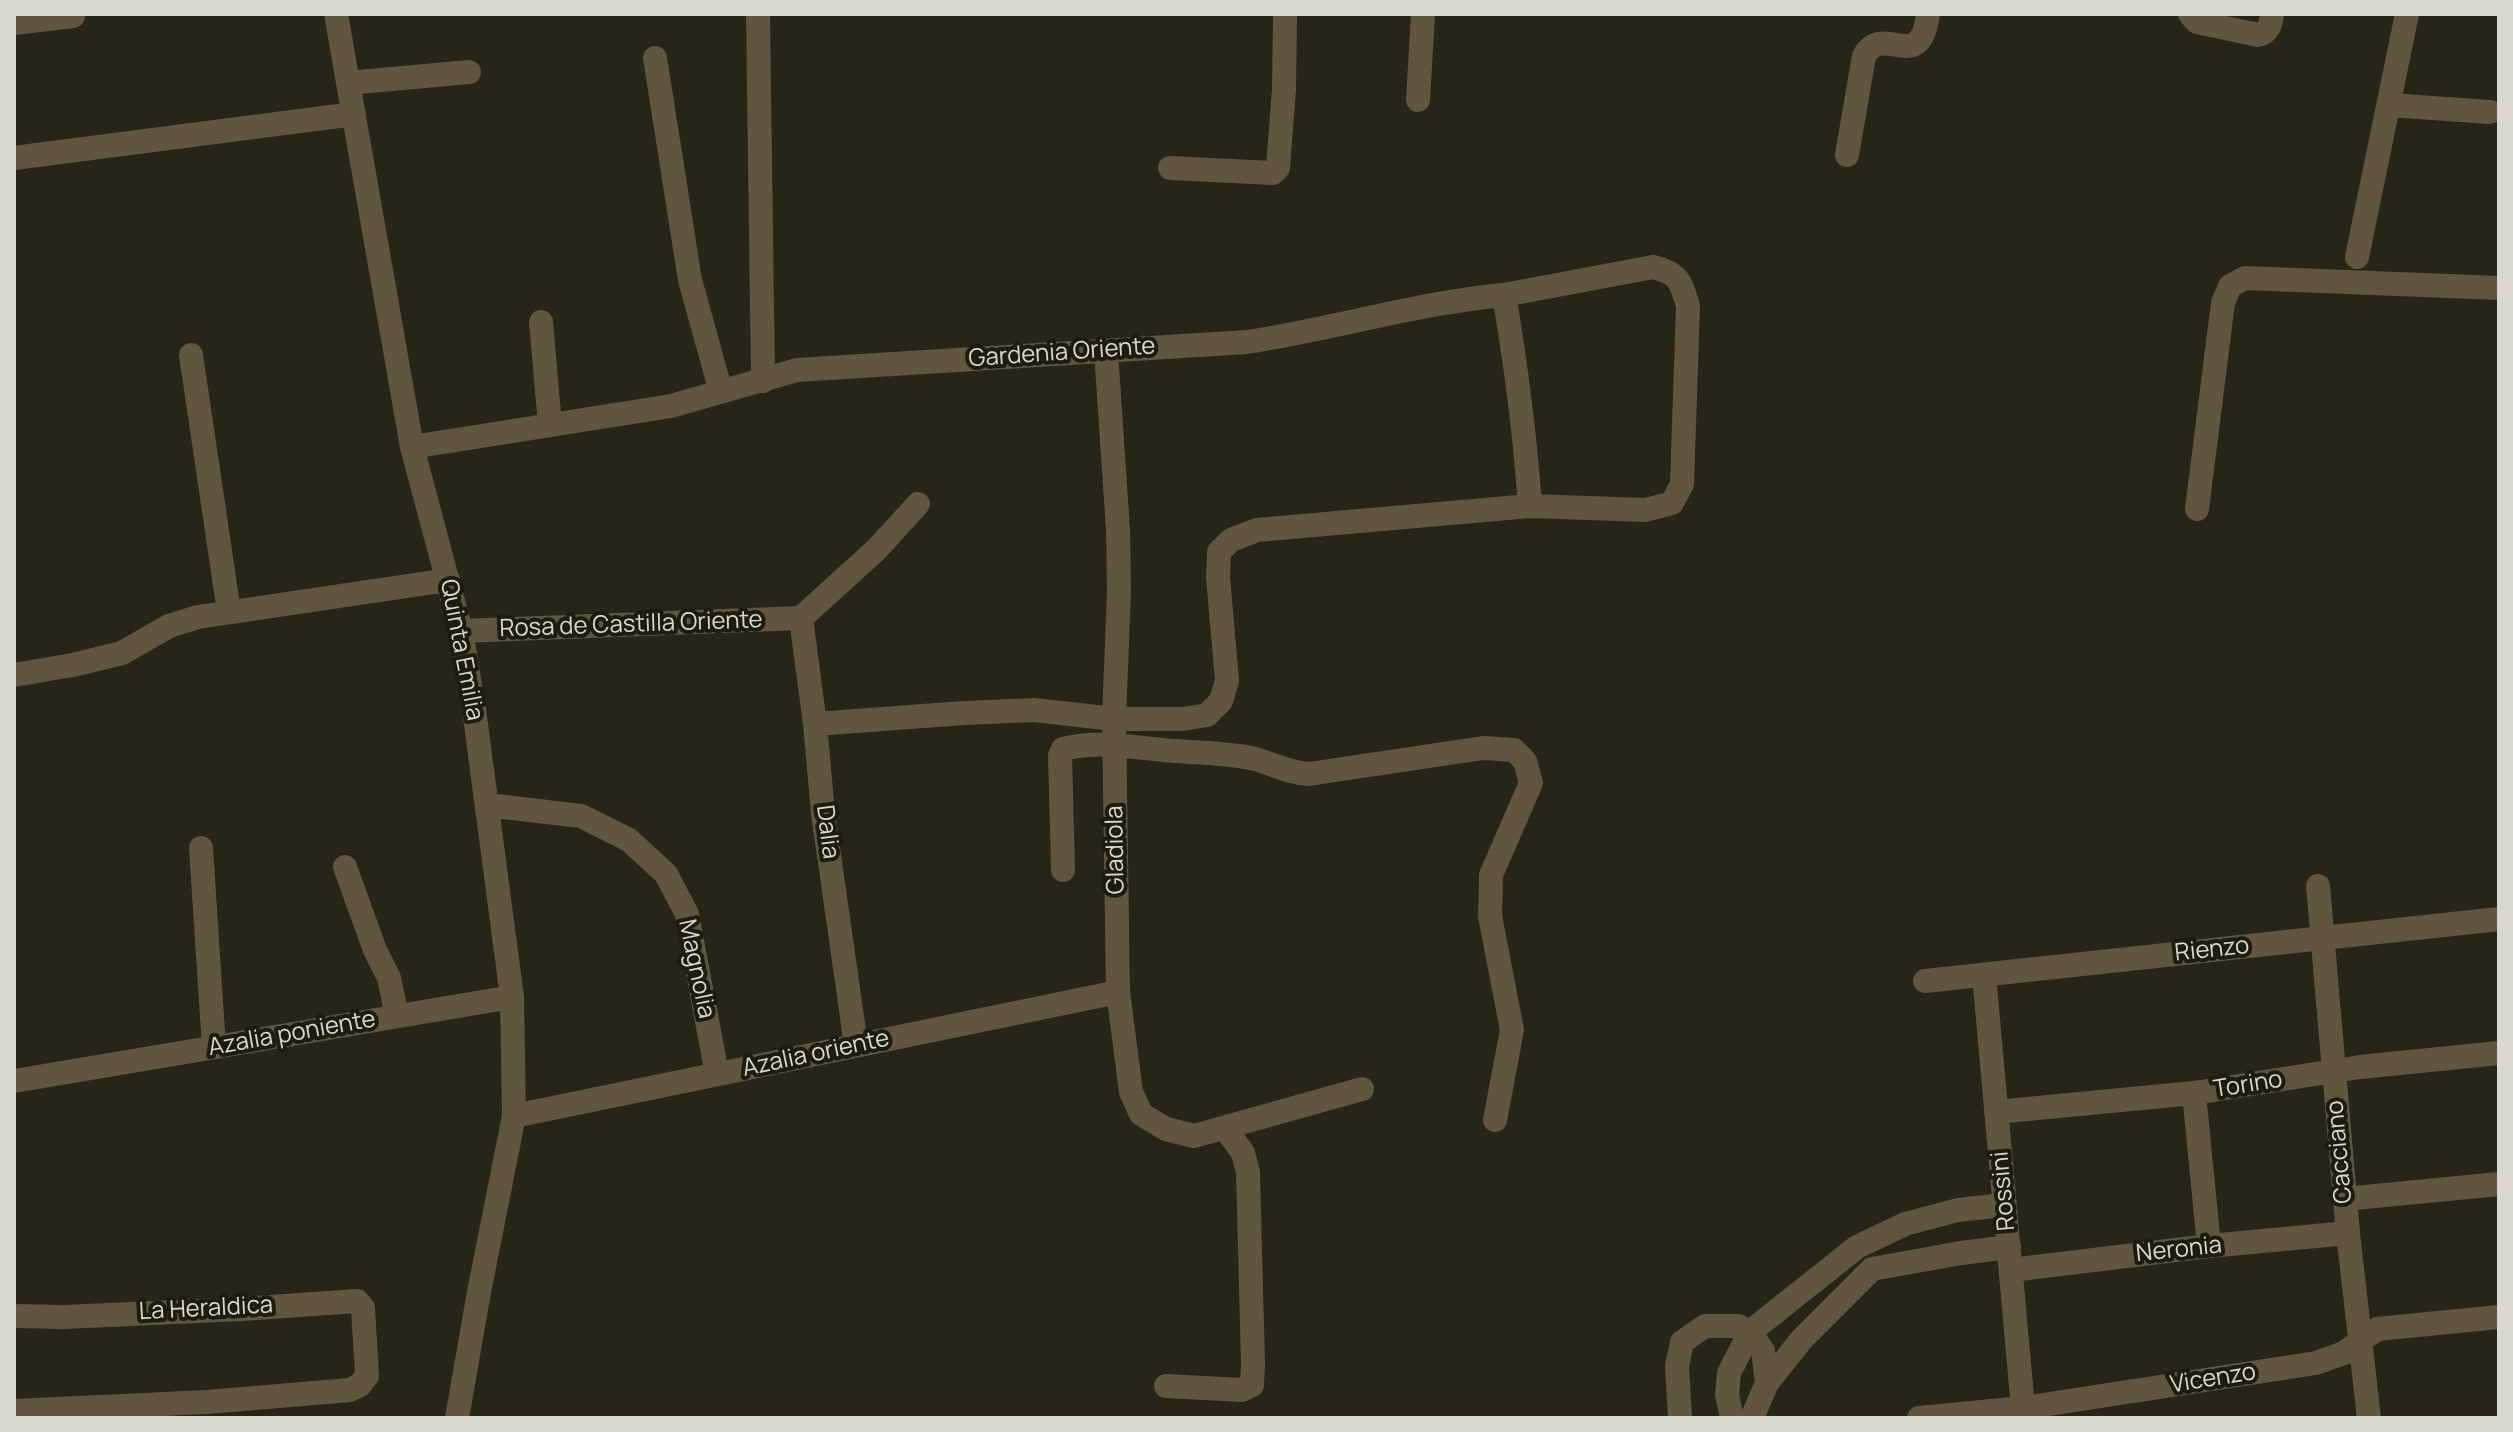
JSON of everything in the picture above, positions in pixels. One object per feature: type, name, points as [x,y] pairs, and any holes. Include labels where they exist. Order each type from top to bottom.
[{"type":"street","name":"Quinta Emilia","points":[[336,14],[412,447],[461,631],[512,997],[514,1116],[457,1418]]},
{"type":"street","points":[[758,14],[763,381]]},
{"type":"street","points":[[1170,168],[1273,173],[1278,168],[1284,89],[1285,14]]},
{"type":"street","points":[[1418,100],[1423,14]]},
{"type":"street","points":[[1847,155],[1864,56],[1876,44],[1911,46],[1921,41],[1926,32],[1928,14]]},
{"type":"street","points":[[2190,14],[2197,22],[2258,35],[2265,33],[2270,26],[2272,14]]},
{"type":"street","points":[[2357,257],[2407,14]]},
{"type":"street","points":[[14,23],[78,15]]},
{"type":"street","points":[[655,58],[690,280],[721,392]]},
{"type":"street","points":[[348,83],[469,72]]},
{"type":"street","points":[[2389,105],[2490,112]]},
{"type":"street","points":[[14,158],[354,114]]},
{"type":"street","name":"Gardenia Oriente","points":[[412,447],[671,406],[797,370],[1247,342],[1441,303],[1504,295],[1653,267],[1669,270],[1681,283],[1688,306],[1682,484],[1672,503],[1646,510],[1530,506],[1257,530],[1231,540],[1219,552],[1218,577],[1227,681],[1221,701],[1207,715],[1182,719],[1114,719],[1034,710],[815,724]]},
{"type":"street","points":[[2197,509],[2223,303],[2230,286],[2245,278],[2499,288]]},
{"type":"street","points":[[1504,295],[1528,460],[1530,506]]},
{"type":"street","points":[[541,322],[550,425]]},
{"type":"street","name":"Gladiola","points":[[1106,351],[1119,591],[1114,719],[1118,992],[1131,1092],[1141,1114],[1166,1129],[1194,1136],[1362,1089]]},
{"type":"street","points":[[191,355],[229,612]]},
{"type":"street","points":[[801,618],[877,549],[918,504]]},
{"type":"street","points":[[14,675],[122,653],[169,626],[198,617],[448,580]]},
{"type":"street","name":"Rosa de Castilla Oriente","points":[[461,631],[801,618]]},
{"type":"street","name":"Dalia","points":[[801,618],[823,813],[856,1045]]},
{"type":"street","points":[[1063,870],[1060,755],[1063,749],[1073,746],[1114,746],[1231,756],[1254,759],[1289,773],[1309,774],[1483,748],[1514,750],[1525,761],[1531,783],[1491,875],[1490,916],[1512,1030],[1495,1120]]},
{"type":"street","name":"Magnolia","points":[[487,805],[581,816],[629,840],[666,874],[687,914],[717,1074]]},
{"type":"street","points":[[201,848],[214,1047]]},
{"type":"street","points":[[345,867],[375,950],[389,978],[397,1016]]},
{"type":"street","name":"Cacciano","points":[[2318,886],[2344,1199],[2369,1418]]},
{"type":"street","name":"Rienzo","points":[[1925,981],[2499,919]]},
{"type":"street","name":"Rossini","points":[[1984,975],[2023,1408]]},
{"type":"street","name":"Azalia oriente","points":[[514,1116],[1118,992]]},
{"type":"street","name":"Azalia poniente","points":[[14,1081],[512,997]]},
{"type":"street","name":"Torino","points":[[1996,1112],[2194,1093],[2360,1067],[2499,1053]]},
{"type":"street","points":[[2194,1093],[2209,1246]]},
{"type":"street","points":[[1166,1386],[1242,1390],[1252,1385],[1248,1172],[1243,1153],[1225,1128]]},
{"type":"street","points":[[2344,1199],[2499,1184]]},
{"type":"street","points":[[1732,1418],[1727,1395],[1729,1373],[1750,1332],[1857,1247],[1905,1224],[1958,1210],[2004,1205]]},
{"type":"street","name":"Neronia","points":[[1872,1269],[2209,1246],[2348,1233]]},
{"type":"street","points":[[1752,1418],[1767,1383],[1802,1339],[1872,1269],[1857,1247]]},
{"type":"street","name":"La Heraldica","points":[[14,1316],[64,1317],[242,1309],[347,1300],[357,1301],[363,1308],[367,1376],[360,1385],[350,1390],[207,1410]]},
{"type":"street","name":"Vicenzo","points":[[1919,1418],[2023,1408],[2316,1363],[2344,1353],[2377,1329],[2499,1317]]},
{"type":"street","points":[[1680,1418],[1677,1366],[1682,1342],[1705,1326],[1738,1326],[1750,1332],[1763,1351],[1767,1383]]},
{"type":"street","points":[[14,1411],[207,1410]]}]
